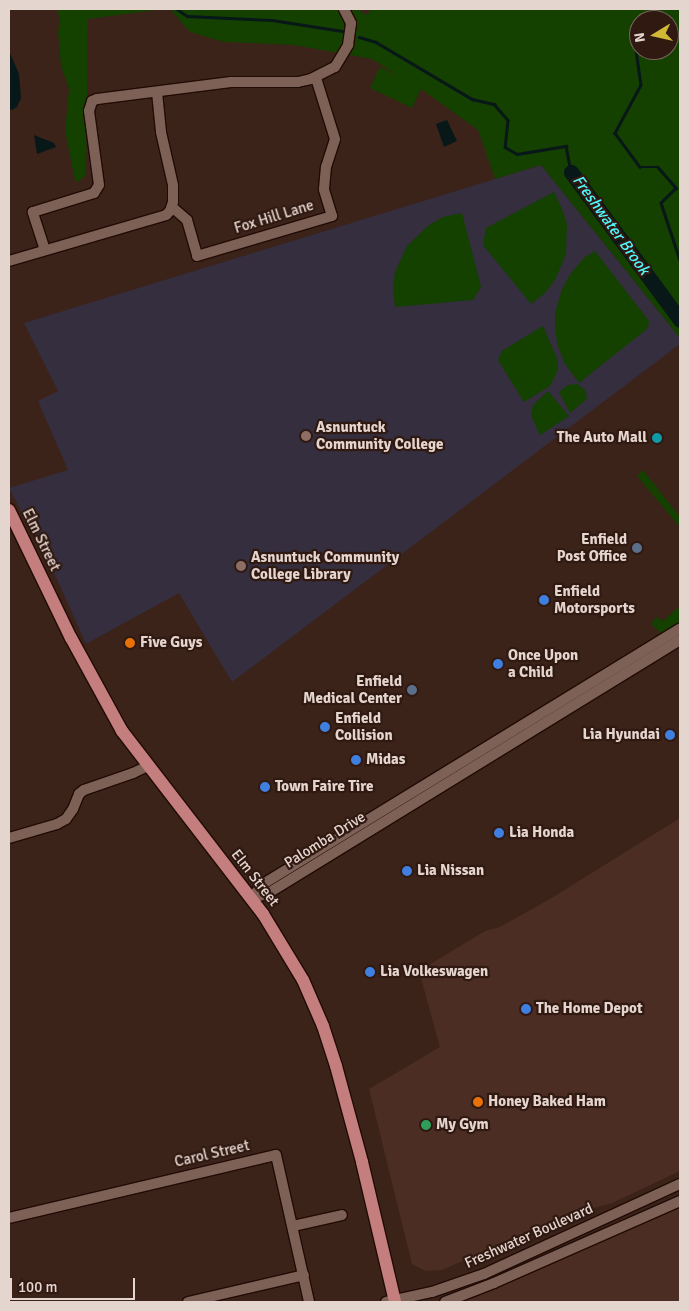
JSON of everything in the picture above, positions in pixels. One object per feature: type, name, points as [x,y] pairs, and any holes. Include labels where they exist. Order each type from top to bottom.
[{"type":"main road","name":"Elm Street","points":[[10,514],[83,662],[122,731],[251,898],[294,963],[314,1004],[330,1046],[362,1162],[392,1302]]},
{"type":"street","points":[[45,250],[33,212],[94,193],[99,185],[89,111],[92,102],[97,98],[231,82],[298,82],[316,78],[334,66],[348,45],[351,23],[344,9]]},
{"type":"street","name":"Fox Hill Lane","points":[[172,208],[187,220],[197,256],[332,216],[324,189],[326,167],[335,139],[316,78]]},
{"type":"street","points":[[9,261],[166,215],[172,208],[173,184],[161,132],[157,92]]},
{"type":"street","name":"Palomba Drive","points":[[251,898],[263,884],[680,628]]},
{"type":"street","name":"Palomba Drive","points":[[251,898],[266,894],[680,640]]},
{"type":"street","points":[[581,689],[594,693]]},
{"type":"street","points":[[9,838],[57,824],[66,819],[73,809],[78,794],[84,790],[148,766]]},
{"type":"street","name":"Carol Street","points":[[9,1218],[276,1155],[309,1302]]},
{"type":"street","name":"Freshwater Boulevard","points":[[392,1302],[432,1292],[475,1277],[680,1184]]},
{"type":"street","name":"Freshwater Boulevard","points":[[445,1302],[503,1279],[680,1200]]},
{"type":"street","points":[[293,1226],[342,1215]]},
{"type":"street","points":[[188,1302],[304,1275]]},
{"type":"shaded area","points":[[9,51],[19,74],[21,98],[17,107],[12,110],[9,109]]},
{"type":"shaded area","points":[[447,120],[457,141],[444,147],[436,124]]},
{"type":"shaded area","points":[[34,135],[54,143],[56,147],[37,154]]},
{"type":"shaded area","name":"Asnuntuck Community College","points":[[541,165],[680,338],[680,344],[232,682],[179,593],[86,644],[57,579],[9,488],[68,470],[38,401],[58,391],[24,323]]},
{"type":"shaded area","points":[[680,818],[680,1171],[612,1203],[569,1215],[442,1270],[425,1271],[412,1264],[369,1089],[440,1047],[419,971],[485,931],[500,927],[550,899]]},
{"type":"shaded area","points":[[680,1207],[680,1302],[464,1302]]},
{"type":"green space","points":[[57,9],[164,9],[88,19],[86,175],[78,182],[75,180],[65,131],[69,89],[61,66],[58,32],[60,20]]},
{"type":"green space","points":[[170,9],[357,9],[367,15],[371,9],[680,9],[680,338],[541,165],[495,179],[478,130],[421,89],[412,108],[370,88],[380,67],[398,76],[372,59],[294,45],[224,42],[190,32]]},
{"type":"green space","points":[[554,192],[567,224],[566,254],[555,280],[545,293],[531,304],[483,245],[486,228]]},
{"type":"green space","points":[[462,213],[481,287],[473,300],[395,307],[393,288],[395,272],[407,246],[429,225],[443,217]]},
{"type":"green space","points":[[595,251],[649,321],[648,328],[579,383],[565,364],[558,347],[555,313],[562,289],[571,273],[584,258]]},
{"type":"green space","points":[[543,326],[558,361],[558,370],[550,386],[524,402],[498,360],[502,351]]},
{"type":"green space","points":[[577,384],[585,390],[587,399],[570,413],[559,392],[568,385]]},
{"type":"green space","points":[[548,391],[569,416],[540,435],[531,415],[533,405]]},
{"type":"green space","points":[[643,470],[680,517],[680,527],[637,476]]},
{"type":"green space","points":[[680,606],[680,623],[661,633],[651,624],[656,617],[663,621]]},
{"type":"waterway","name":"Freshwater Brook","points":[[177,9],[187,16],[272,20],[342,31]]},
{"type":"waterway","name":"Freshwater Brook","points":[[359,37],[376,42],[472,99],[494,104],[508,120],[505,147],[517,154],[566,146],[571,172]]},
{"type":"waterway","points":[[637,60],[641,85],[615,133],[640,167],[658,167],[676,188],[661,203],[680,260]]},
{"type":"waterway","name":"Freshwater Brook","points":[[571,172],[680,320]]},
{"type":"place","name":"Asnuntuck Community College","points":[[306,436]]},
{"type":"place","name":"The Auto Mall","points":[[657,438]]},
{"type":"place","name":"Enfield Post Office","points":[[637,548]]},
{"type":"place","name":"Asnuntuck Community College Library","points":[[241,566]]},
{"type":"place","name":"Enfield Motorsports","points":[[544,600]]},
{"type":"place","name":"Five Guys","points":[[130,643]]},
{"type":"place","name":"Once Upon a Child","points":[[498,664]]},
{"type":"place","name":"Enfield Medical Center","points":[[412,690]]},
{"type":"place","name":"Enfield Collision","points":[[325,727]]},
{"type":"place","name":"Lia Hyundai","points":[[670,735]]},
{"type":"place","name":"Midas","points":[[356,760]]},
{"type":"place","name":"Town Faire Tire","points":[[265,787]]},
{"type":"place","name":"Lia Honda","points":[[499,833]]},
{"type":"place","name":"Lia Nissan","points":[[407,871]]},
{"type":"place","name":"Lia Volkeswagen","points":[[370,972]]},
{"type":"place","name":"The Home Depot","points":[[526,1009]]},
{"type":"place","name":"Honey Baked Ham","points":[[478,1102]]},
{"type":"place","name":"My Gym","points":[[426,1125]]}]
